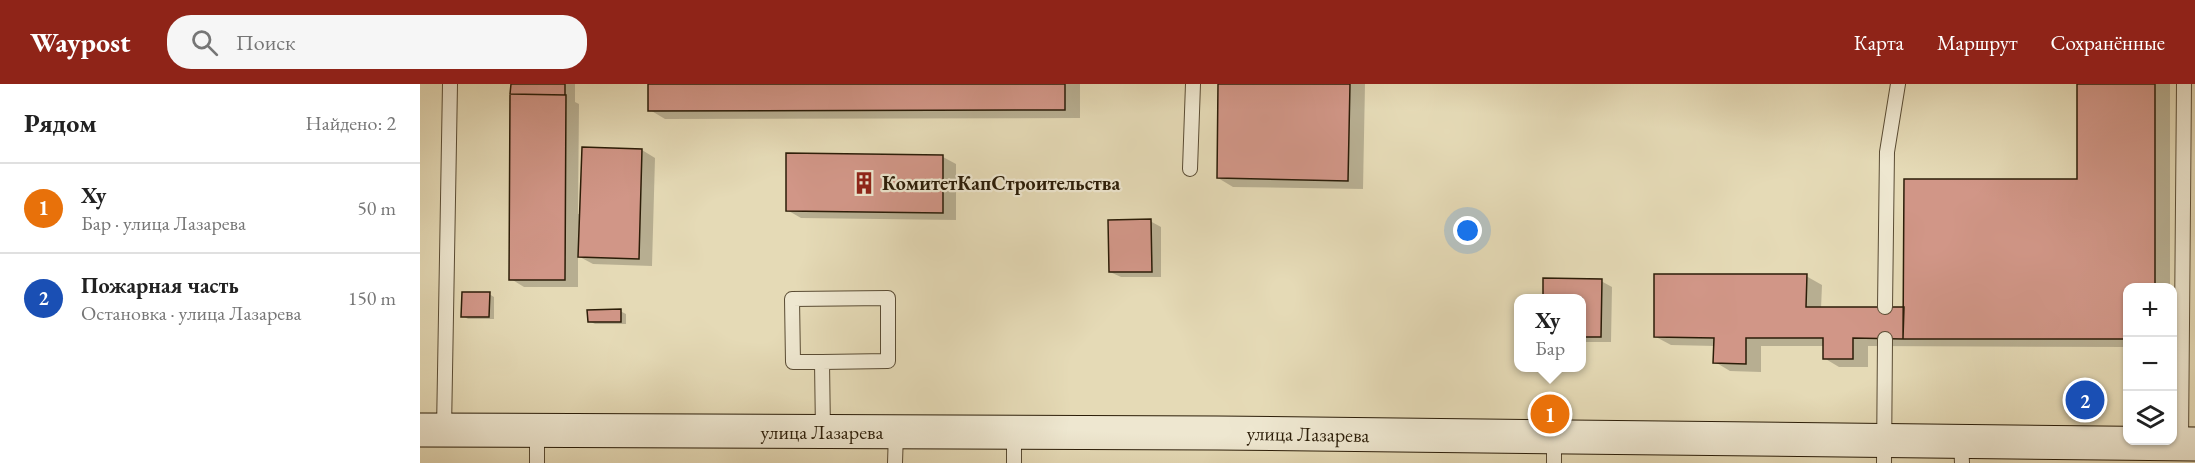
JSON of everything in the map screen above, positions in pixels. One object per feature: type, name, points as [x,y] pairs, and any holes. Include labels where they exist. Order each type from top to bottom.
[{"type":"main road","name":"улица Лазарева","points":[[432,430],[823,432],[896,448],[1014,448],[1217,433],[1554,450],[1961,452],[2188,444]]},
{"type":"lane","points":[[432,430],[450,84]]},
{"type":"lane","points":[[1190,169],[1193,84]]},
{"type":"lane","points":[[1885,307],[1887,152],[1898,84]]},
{"type":"lane","points":[[2184,84],[2189,280],[2188,444]]},
{"type":"lane","points":[[888,298],[888,361],[822,362],[793,362],[792,299],[888,298]]},
{"type":"lane","points":[[1884,452],[1885,339]]},
{"type":"lane","points":[[822,362],[823,432]]},
{"type":"lane","points":[[537,431],[537,463]]},
{"type":"building","points":[[511,84],[565,84],[565,95],[510,94]]},
{"type":"building","points":[[648,84],[1065,84],[1065,110],[648,111]]},
{"type":"building","points":[[1218,84],[1350,84],[1348,181],[1217,178]]},
{"type":"building","points":[[2077,84],[2155,84],[2155,283],[2123,283],[2123,339],[1903,339],[1904,179],[2077,179]]},
{"type":"building","points":[[510,94],[566,95],[565,280],[509,280]]},
{"type":"building","points":[[582,147],[642,149],[639,259],[578,257]]},
{"type":"building","name":"КомитетКапСтроительства","points":[[786,153],[943,155],[943,213],[786,211]]},
{"type":"building","points":[[1151,219],[1152,272],[1109,272],[1108,220]]},
{"type":"building","points":[[1654,274],[1807,274],[1806,307],[1904,307],[1903,339],[1853,338],[1853,359],[1823,359],[1823,338],[1746,338],[1746,364],[1713,363],[1714,338],[1654,337]]},
{"type":"building","points":[[1543,278],[1602,279],[1601,337],[1586,337],[1586,294],[1543,294]]},
{"type":"building","points":[[462,292],[490,292],[489,317],[461,317]]},
{"type":"building","points":[[621,309],[621,322],[588,322],[587,310]]},
{"type":"place","name":"КомитетКапСтроительства","points":[[864,183]]},
{"type":"place","name":"Пожарная часть","points":[[2085,400]]},
{"type":"place","name":"Xy","points":[[1550,414]]}]
